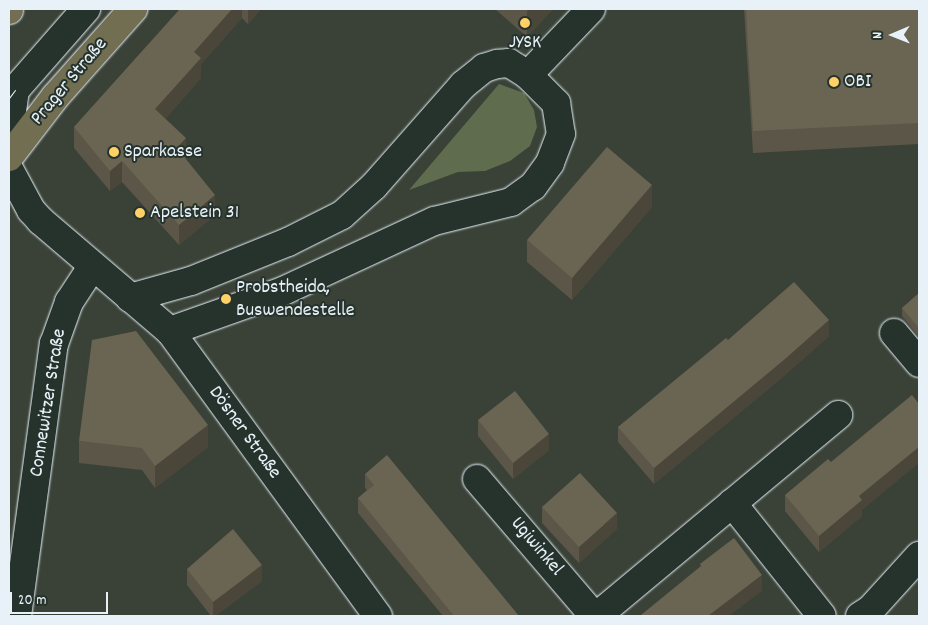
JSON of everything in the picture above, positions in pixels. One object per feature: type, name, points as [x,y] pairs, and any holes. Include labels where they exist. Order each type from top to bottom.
[{"type":"main road","name":"Prager Straße","points":[[9,157],[55,97],[133,9]]},
{"type":"street","points":[[9,70],[62,9]]},
{"type":"street","points":[[9,133],[15,90],[86,9]]},
{"type":"street","points":[[528,75],[591,9]]},
{"type":"street","points":[[130,298],[207,274],[288,242],[342,215],[374,186],[463,84],[484,68],[509,63],[528,75],[556,103],[561,134],[550,163],[533,186],[511,202],[434,221],[283,291],[170,331]]},
{"type":"street","points":[[9,169],[31,210],[92,267]]},
{"type":"street","name":"Dösner Straße","points":[[92,267],[170,331],[378,616]]},
{"type":"street","name":"Connewitzer Straße","points":[[17,616],[54,344],[69,302],[92,267]]},
{"type":"street","points":[[894,332],[919,363]]},
{"type":"street","name":"Ugiwinkel","points":[[477,479],[595,616],[838,415]]},
{"type":"street","points":[[732,503],[822,616]]},
{"type":"street","points":[[860,616],[871,609],[919,556]]},
{"type":"green space","points":[[499,84],[524,93],[534,110],[537,127],[530,146],[510,161],[485,171],[458,172],[409,190]]},
{"type":"building","points":[[180,9],[232,9],[194,52],[201,58],[155,109],[186,138],[177,148],[215,195],[179,225],[122,161],[110,171],[74,127]]},
{"type":"building","name":"OBI","points":[[746,9],[919,9],[919,123],[753,131]]},
{"type":"building","points":[[607,147],[652,185],[572,278],[527,240]]},
{"type":"building","points":[[794,282],[829,320],[654,468],[618,427],[726,338],[728,340]]},
{"type":"building","points":[[919,293],[919,328],[902,308]]},
{"type":"building","points":[[136,331],[208,425],[155,466],[142,448],[79,441],[92,340]]},
{"type":"building","points":[[515,391],[549,434],[513,463],[478,420]]},
{"type":"building","points":[[912,395],[919,404],[919,447],[859,496],[862,500],[819,536],[785,495],[828,459],[831,462]]},
{"type":"building","points":[[387,455],[519,616],[454,616],[358,498],[374,485],[365,474]]},
{"type":"building","points":[[580,473],[617,513],[579,547],[542,507]]},
{"type":"building","points":[[233,529],[262,565],[213,602],[187,569]]},
{"type":"building","points":[[734,538],[762,575],[708,616],[641,616],[701,566],[700,564]]},
{"type":"tram line","points":[[9,98],[15,90]]},
{"type":"place","name":"JYSK","points":[[525,23]]},
{"type":"place","name":"OBI","points":[[834,82]]},
{"type":"place","name":"Sparkasse","points":[[114,152]]},
{"type":"place","name":"Apelstein 31","points":[[140,213]]},
{"type":"place","name":"Probstheida, Buswendestelle","points":[[226,299]]}]
